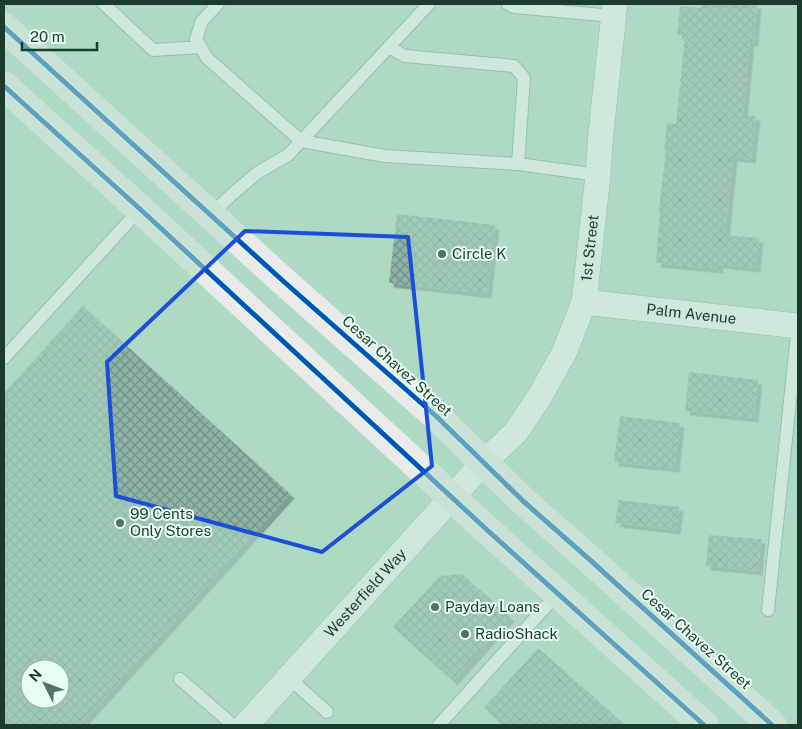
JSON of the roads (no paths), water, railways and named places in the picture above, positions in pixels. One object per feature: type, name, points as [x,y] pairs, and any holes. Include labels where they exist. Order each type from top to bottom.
[{"type":"main road","name":"Cesar Chavez Street","points":[[4,27],[289,286],[437,417],[523,501],[590,559],[772,725]]},
{"type":"main road","points":[[4,86],[452,497],[704,725]]},
{"type":"street","name":"1st Street","points":[[483,463],[516,432],[540,396],[565,352],[584,302],[614,10]]},
{"type":"street","name":"Palm Avenue","points":[[584,302],[798,325]]},
{"type":"street","name":"Westerfield Way","points":[[246,725],[483,463]]},
{"type":"lane","points":[[104,4],[153,50],[201,47]]},
{"type":"lane","points":[[218,4],[202,21],[196,40],[208,58],[302,141],[385,156],[518,164],[598,175]]},
{"type":"lane","points":[[212,215],[229,197],[257,173],[288,155],[429,4]]},
{"type":"lane","points":[[508,4],[514,7],[614,10]]},
{"type":"lane","points":[[389,47],[405,56],[514,66],[524,78],[518,164]]},
{"type":"lane","points":[[4,358],[140,209]]},
{"type":"lane","points":[[768,610],[798,325]]},
{"type":"lane","points":[[439,725],[558,593]]},
{"type":"lane","points":[[289,678],[327,712]]},
{"type":"lane","points":[[180,679],[233,725]]},
{"type":"place","name":"Circle K","points":[[442,254]]},
{"type":"place","name":"99 Cents Only Stores","points":[[120,523]]},
{"type":"place","name":"Payday Loans","points":[[435,607]]},
{"type":"place","name":"RadioShack","points":[[465,634]]}]
